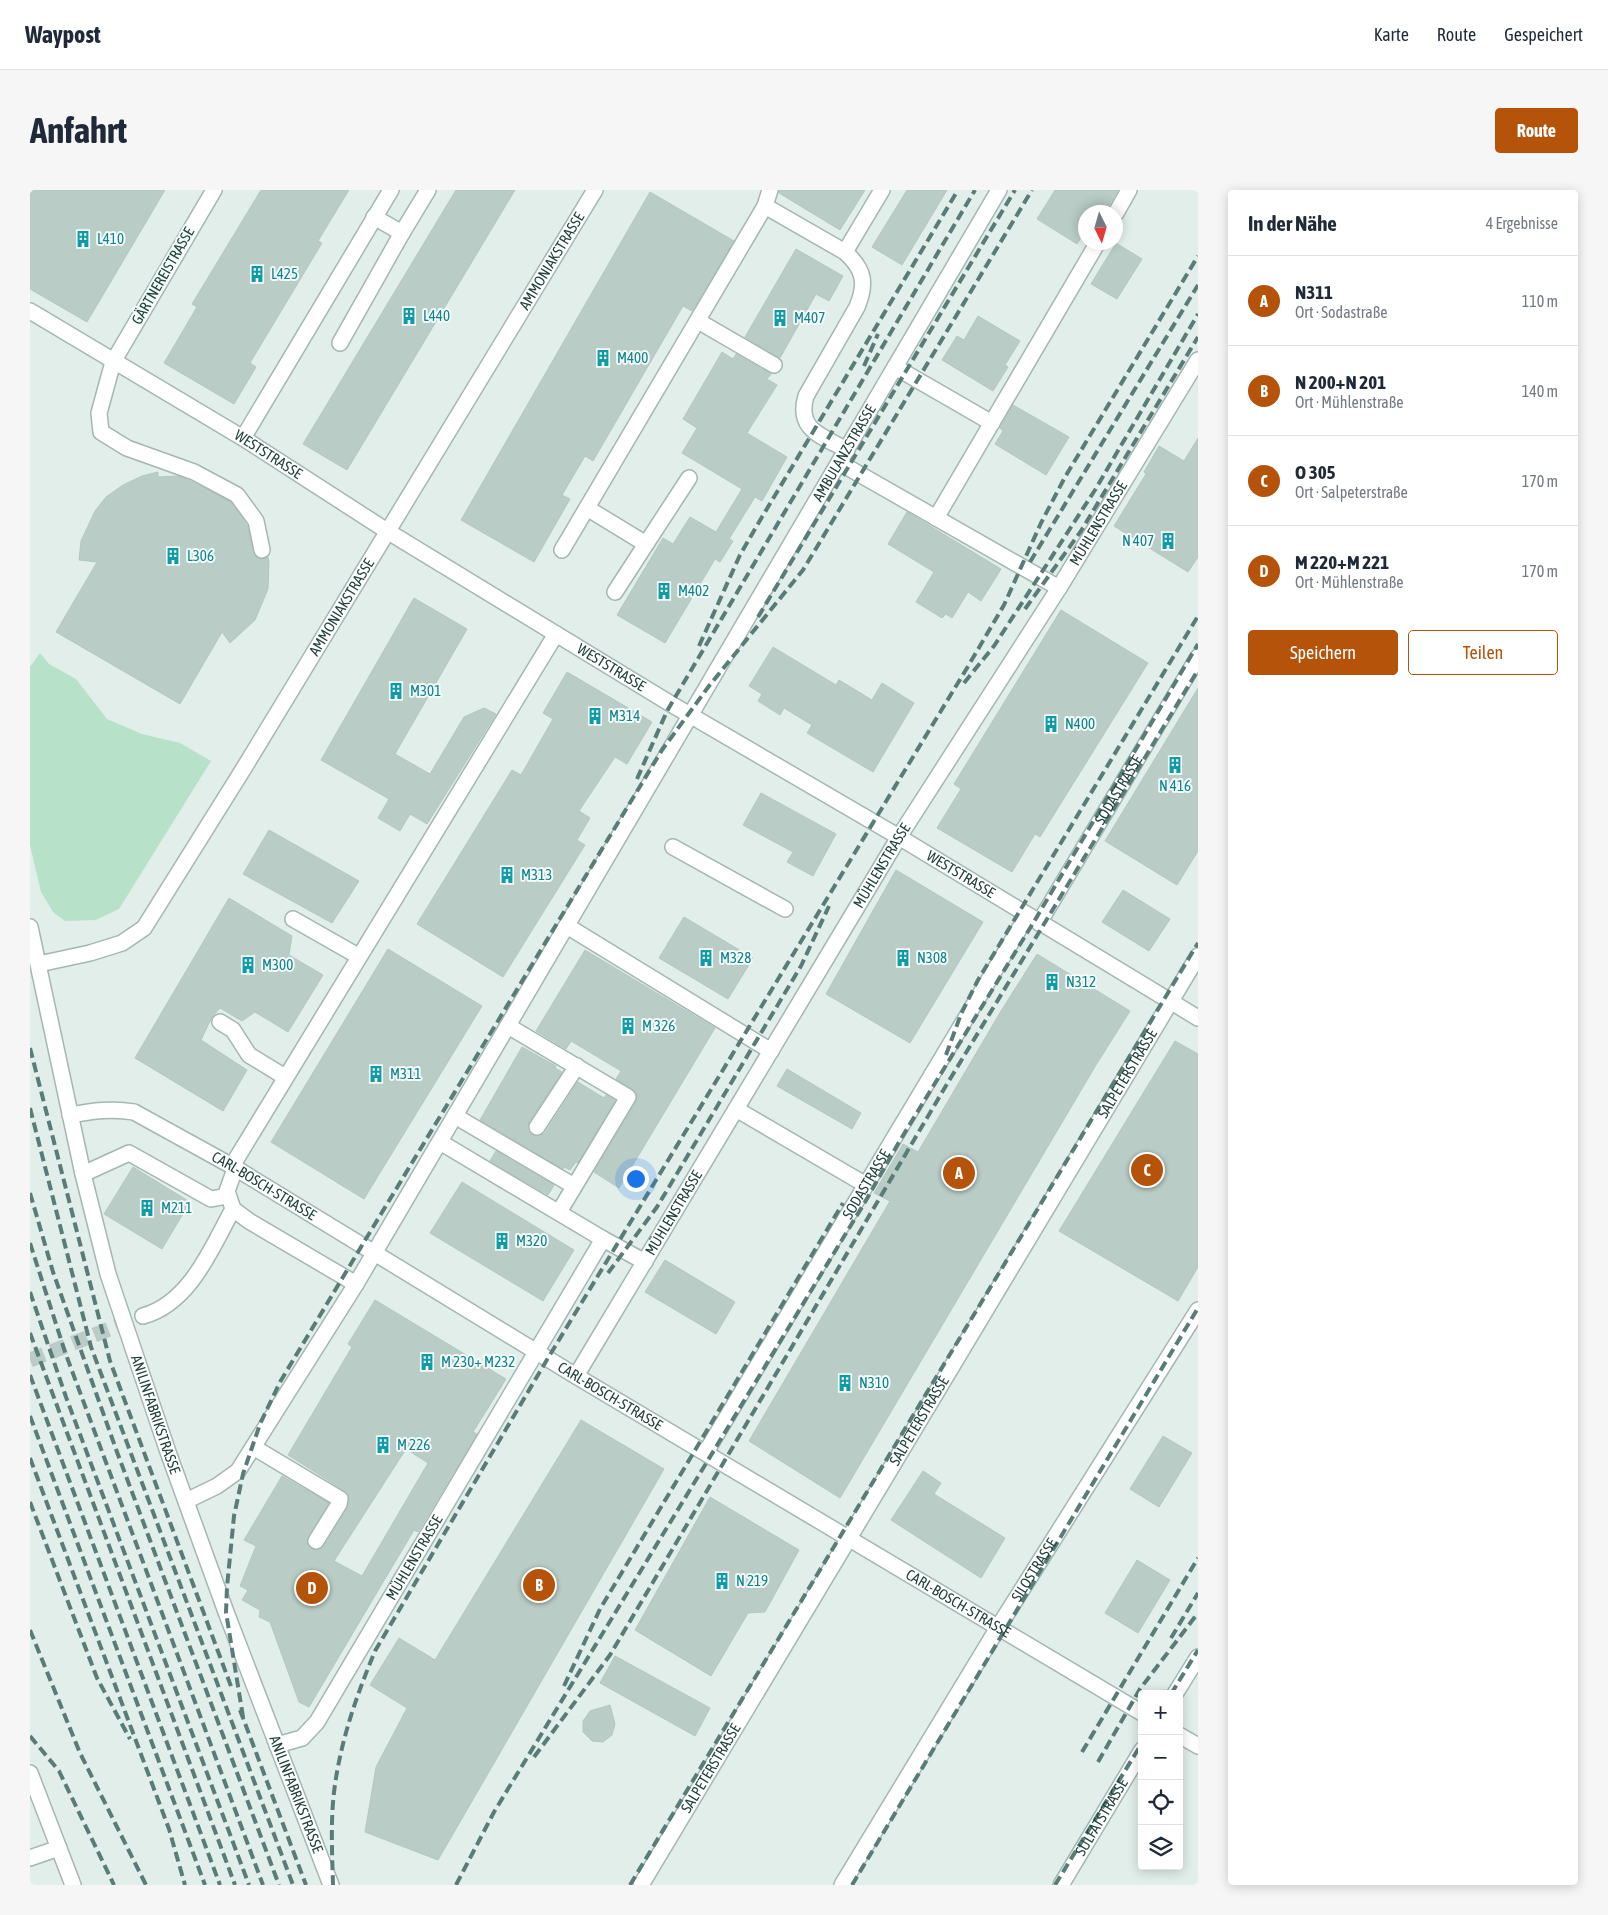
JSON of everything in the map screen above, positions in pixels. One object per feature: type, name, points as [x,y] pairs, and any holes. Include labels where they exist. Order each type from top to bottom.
[{"type":"street","name":"GÄRTNEREISTRASSE","points":[[214,190],[113,362],[99,413],[101,432],[127,448],[194,472],[237,494],[256,522],[262,550]]},
{"type":"street","points":[[243,438],[390,190]]},
{"type":"street","points":[[340,343],[428,190]]},
{"type":"street","name":"AMMONIAKSTRASSE","points":[[40,964],[90,953],[122,943],[144,928],[595,190]]},
{"type":"street","points":[[562,550],[766,206],[770,190]]},
{"type":"street","points":[[845,252],[882,190]]},
{"type":"street","name":"AMBULANZSTRASSE","points":[[186,1501],[232,1478],[254,1447],[356,1284],[896,367],[998,190]]},
{"type":"street","points":[[1121,205],[1129,190]]},
{"type":"street","points":[[766,206],[845,252],[855,261],[863,277],[864,291],[857,307],[806,396],[802,409],[805,422],[843,456],[936,518],[1059,588]]},
{"type":"street","points":[[374,217],[402,233]]},
{"type":"street","points":[[936,518],[1093,250]]},
{"type":"street","name":"WESTSTRASSE","points":[[30,311],[243,438],[387,531],[691,716],[899,837],[1198,1018]]},
{"type":"street","points":[[698,321],[774,365]]},
{"type":"street","name":"MÜHLENSTRASSE","points":[[576,1376],[899,837],[1059,588],[1198,360]]},
{"type":"street","points":[[896,367],[992,423]]},
{"type":"street","points":[[616,592],[689,478]]},
{"type":"street","points":[[587,508],[646,544]]},
{"type":"street","points":[[143,1316],[169,1306],[181,1294],[230,1203],[227,1185],[233,1168],[358,956],[556,634]]},
{"type":"street","name":"SODASTRASSE","points":[[706,1452],[866,1185],[1198,657]]},
{"type":"street","points":[[673,847],[785,909]]},
{"type":"street","points":[[293,918],[358,956]]},
{"type":"street","points":[[567,926],[771,1051]]},
{"type":"street","name":"ANILINFABRIKSTRASSE","points":[[30,927],[40,964],[83,1174],[108,1274],[186,1501],[331,1885]]},
{"type":"street","name":"SALPETERSTRASSE","points":[[641,1885],[1198,956]]},
{"type":"street","points":[[220,1022],[233,1030],[249,1055],[286,1076]]},
{"type":"street","points":[[508,1026],[628,1098],[559,1212]]},
{"type":"street","points":[[537,1126],[577,1066]]},
{"type":"street","name":"CARL-BOSCH-STRASSE","points":[[70,1116],[110,1109],[134,1112],[233,1168],[535,1352],[1138,1711]]},
{"type":"street","points":[[736,1109],[866,1185]]},
{"type":"street","points":[[455,1116],[574,1186]]},
{"type":"street","points":[[440,1142],[645,1262]]},
{"type":"street","points":[[83,1174],[129,1153],[211,1200],[230,1203],[356,1284]]},
{"type":"street","name":"MÜHLENSTRASSE","points":[[277,1745],[302,1738],[317,1722],[603,1239]]},
{"type":"street","name":"SILOSTRASSE","points":[[842,1885],[998,1626],[1198,1310]]},
{"type":"street","points":[[254,1447],[340,1499],[339,1504],[316,1541]]},
{"type":"street","points":[[1178,1690],[1198,1657]]},
{"type":"street","points":[[1183,1737],[1198,1746]]},
{"type":"street","name":"SULFATSTRASSE","points":[[1060,1885],[1138,1757]]},
{"type":"street","points":[[30,1773],[73,1885]]},
{"type":"street","points":[[30,1858],[58,1848]]},
{"type":"green space","points":[[40,653],[49,664],[76,679],[107,719],[142,734],[180,743],[211,761],[119,909],[96,920],[65,921],[53,912],[41,892],[30,845],[30,667]]},
{"type":"building","name":"L410","points":[[30,190],[165,190],[87,322],[30,289]]},
{"type":"building","points":[[261,190],[349,190],[318,241],[322,243],[250,363],[256,367],[234,404],[164,363],[197,307],[192,304]]},
{"type":"building","name":"L440","points":[[456,190],[515,190],[347,470],[303,444]]},
{"type":"building","points":[[779,190],[865,190],[840,230],[779,193]]},
{"type":"building","points":[[907,190],[947,190],[902,265],[872,247]]},
{"type":"building","points":[[1055,190],[1118,190],[1109,205],[1078,205],[1077,244],[1037,219]]},
{"type":"building","name":"M400","points":[[650,192],[734,241],[692,311],[683,306],[593,461],[585,456],[562,495],[570,499],[534,562],[461,520]]},
{"type":"building","points":[[1123,247],[1142,259],[1117,299],[1091,284],[1112,250],[1123,250]]},
{"type":"building","name":"M407","points":[[796,249],[843,276],[829,301],[816,294],[780,358],[745,337]]},
{"type":"building","points":[[978,316],[1020,341],[1005,365],[1008,367],[993,391],[942,360],[957,336],[964,340]]},
{"type":"building","points":[[722,352],[733,359],[736,354],[771,374],[767,379],[777,385],[747,433],[787,457],[762,501],[755,497],[729,539],[733,541],[720,562],[715,559],[665,643],[617,615],[663,538],[673,544],[690,517],[716,532],[742,489],[682,453],[697,428],[683,419]]},
{"type":"building","points":[[1013,405],[1069,437],[1046,475],[995,444],[1003,431],[1000,428]]},
{"type":"building","name":"N 407","points":[[1198,438],[1198,557],[1188,572],[1114,526],[1146,474],[1144,472],[1159,446],[1184,461]]},
{"type":"building","name":"L306","points":[[158,472],[158,477],[178,476],[231,502],[247,525],[255,556],[260,559],[268,557],[269,562],[268,589],[255,620],[230,643],[222,632],[180,704],[56,632],[97,562],[79,560],[81,541],[95,511],[106,497],[123,485],[142,476]]},
{"type":"building","points":[[907,512],[1001,569],[981,601],[968,592],[952,618],[946,614],[942,618],[916,602],[934,572],[888,544]]},
{"type":"building","name":"M301","points":[[414,598],[467,629],[395,754],[430,774],[464,717],[484,708],[496,714],[427,824],[410,814],[400,831],[378,818],[389,799],[321,760]]},
{"type":"building","name":"N400","points":[[1061,610],[1148,663],[1040,837],[1035,834],[1012,872],[937,828],[961,789],[954,784]]},
{"type":"building","points":[[773,647],[836,685],[839,680],[872,700],[882,683],[914,703],[873,772],[807,733],[812,725],[784,708],[780,715],[758,701],[762,694],[749,686]]},
{"type":"building","name":"M313","points":[[567,672],[652,722],[627,764],[615,757],[579,811],[590,818],[577,840],[585,845],[503,977],[417,924],[512,770],[521,775],[553,719],[543,713]]},
{"type":"building","name":"N 416","points":[[1198,688],[1198,851],[1177,885],[1105,841]]},
{"type":"building","points":[[761,793],[836,834],[813,876],[787,862],[793,852],[743,825]]},
{"type":"building","points":[[269,830],[359,881],[332,923],[243,874]]},
{"type":"building","name":"N308","points":[[896,870],[983,922],[910,1043],[826,994]]},
{"type":"building","points":[[1123,890],[1170,919],[1149,951],[1102,922]]},
{"type":"building","name":"M300","points":[[229,898],[292,936],[289,955],[323,975],[288,1032],[255,1012],[242,1021],[220,1008],[212,1017],[201,1040],[247,1070],[223,1111],[135,1058]]},
{"type":"building","name":"M328","points":[[684,917],[753,958],[728,999],[659,958]]},
{"type":"building","name":"M311","points":[[388,949],[482,1006],[364,1199],[271,1142]]},
{"type":"building","name":"M 326","points":[[585,950],[715,1028],[619,1188],[594,1172],[636,1102],[636,1093],[616,1079],[621,1071],[571,1041],[566,1049],[536,1031]]},
{"type":"building","points":[[1037,954],[1130,1011],[1096,1065],[840,1498],[749,1441],[890,1201],[874,1193],[903,1144],[918,1152]]},
{"type":"building","points":[[1175,1041],[1198,1054],[1198,1267],[1178,1301],[1059,1231]]},
{"type":"building","points":[[522,1047],[556,1066],[555,1068],[562,1072],[529,1122],[528,1131],[532,1135],[541,1136],[545,1133],[578,1082],[604,1098],[606,1095],[615,1100],[578,1163],[576,1162],[570,1170],[564,1167],[563,1169],[480,1120]]},
{"type":"building","points":[[787,1069],[861,1113],[852,1129],[777,1086]]},
{"type":"building","points":[[496,1151],[554,1185],[548,1195],[490,1161]]},
{"type":"building","name":"M211","points":[[133,1167],[190,1202],[162,1249],[104,1214]]},
{"type":"building","name":"M320","points":[[462,1182],[574,1250],[543,1301],[430,1233]]},
{"type":"building","points":[[665,1260],[735,1302],[716,1334],[645,1292]]},
{"type":"building","points":[[375,1300],[506,1379],[473,1432],[477,1434],[418,1532],[414,1530],[309,1707],[299,1702],[270,1622],[259,1617],[260,1610],[242,1600],[248,1590],[240,1586],[256,1546],[244,1540],[282,1476],[329,1503],[308,1536],[308,1545],[312,1549],[316,1550],[324,1546],[347,1509],[349,1500],[345,1491],[288,1455],[352,1347],[348,1344]],"holes":[[[406,1449],[428,1463],[362,1576],[334,1561]]]},
{"type":"building","points":[[581,1420],[664,1469],[438,1860],[365,1832],[376,1767],[407,1708],[370,1685],[399,1638],[435,1660]]},
{"type":"building","points":[[1163,1436],[1192,1453],[1159,1507],[1130,1489]]},
{"type":"building","points":[[923,1471],[941,1483],[934,1494],[1005,1538],[981,1578],[891,1520]]},
{"type":"building","name":"N 219","points":[[710,1497],[799,1550],[765,1612],[748,1613],[711,1676],[635,1630]]},
{"type":"building","points":[[1137,1560],[1170,1580],[1138,1633],[1105,1613]]},
{"type":"building","points":[[615,1656],[710,1708],[695,1736],[600,1683]]},
{"type":"building","points":[[610,1705],[615,1724],[612,1735],[603,1742],[592,1741],[583,1732],[583,1721],[590,1711]]},
{"type":"tunnel","points":[[30,1360],[143,1316]]},
{"type":"railway","points":[[699,646],[740,555],[958,190]]},
{"type":"railway","points":[[637,779],[667,711],[975,190]]},
{"type":"railway","points":[[758,617],[1015,190]]},
{"type":"railway","points":[[243,1717],[226,1612],[234,1516],[243,1474],[260,1424],[280,1382],[662,750],[709,686],[803,570],[1032,190]]},
{"type":"railway","points":[[333,1885],[332,1818],[336,1778],[352,1713],[375,1651],[548,1358],[967,668],[1004,605],[1041,523],[1065,477],[1198,256]]},
{"type":"railway","points":[[1030,562],[1198,285]]},
{"type":"railway","points":[[964,683],[994,646],[1095,490],[1198,314]]},
{"type":"railway","points":[[864,366],[878,334]]},
{"type":"railway","points":[[1025,609],[1081,531],[1198,337]]},
{"type":"railway","points":[[946,1055],[961,1014],[978,980],[1198,616]]},
{"type":"railway","points":[[456,1885],[494,1812],[1035,920],[1198,644]]},
{"type":"railway","points":[[534,1757],[610,1655],[947,1084],[1198,670]]},
{"type":"railway","points":[[608,1273],[657,1207],[801,966],[829,906]]},
{"type":"railway","points":[[630,1885],[1198,943]]},
{"type":"railway","points":[[30,1048],[110,1361],[232,1689]]},
{"type":"railway","points":[[30,1108],[91,1347],[293,1885]]},
{"type":"railway","points":[[30,1193],[53,1272],[117,1452],[279,1885]]},
{"type":"railway","points":[[564,1686],[600,1609],[843,1203]]},
{"type":"railway","points":[[30,1243],[65,1352],[263,1885]]},
{"type":"railway","points":[[30,1292],[66,1397],[249,1885]]},
{"type":"railway","points":[[852,1885],[1198,1308]]},
{"type":"railway","points":[[30,1333],[235,1885]]},
{"type":"railway","points":[[30,1375],[220,1885]]},
{"type":"railway","points":[[30,1416],[205,1885]]},
{"type":"railway","points":[[30,1458],[169,1829],[185,1885]]},
{"type":"railway","points":[[30,1502],[97,1678],[130,1739]]},
{"type":"railway","points":[[1082,1752],[1198,1558]]},
{"type":"railway","points":[[1171,1638],[1198,1593]]},
{"type":"railway","points":[[1098,1762],[1140,1689],[1198,1613]]},
{"type":"railway","points":[[30,1630],[80,1753],[146,1885]]},
{"type":"railway","points":[[1173,1690],[1198,1650]]},
{"type":"railway","points":[[240,1710],[306,1885]]},
{"type":"railway","points":[[30,1736],[59,1771],[114,1885]]},
{"type":"railway","points":[[1055,1885],[1138,1750]]},
{"type":"place","name":"L410","points":[[83,239]]},
{"type":"place","name":"L425","points":[[257,274]]},
{"type":"place","name":"L440","points":[[409,316]]},
{"type":"place","name":"M407","points":[[780,318]]},
{"type":"place","name":"M400","points":[[603,358]]},
{"type":"place","name":"N 407","points":[[1168,541]]},
{"type":"place","name":"L306","points":[[173,556]]},
{"type":"place","name":"M402","points":[[664,591]]},
{"type":"place","name":"M301","points":[[396,691]]},
{"type":"place","name":"M314","points":[[595,716]]},
{"type":"place","name":"N400","points":[[1051,724]]},
{"type":"place","name":"N 416","points":[[1175,765]]},
{"type":"place","name":"M313","points":[[507,875]]},
{"type":"place","name":"M328","points":[[706,958]]},
{"type":"place","name":"N308","points":[[903,958]]},
{"type":"place","name":"M300","points":[[248,965]]},
{"type":"place","name":"N312","points":[[1052,982]]},
{"type":"place","name":"M 326","points":[[628,1026]]},
{"type":"place","name":"M311","points":[[376,1074]]},
{"type":"place","name":"O 305","points":[[1147,1170]]},
{"type":"place","name":"N311","points":[[959,1173]]},
{"type":"place","name":"M211","points":[[147,1208]]},
{"type":"place","name":"M320","points":[[502,1241]]},
{"type":"place","name":"M 230+ M232","points":[[427,1362]]},
{"type":"place","name":"N310","points":[[845,1383]]},
{"type":"place","name":"M 226","points":[[383,1445]]},
{"type":"place","name":"N 219","points":[[722,1581]]},
{"type":"place","name":"N 200+N 201","points":[[539,1585]]},
{"type":"place","name":"M 220+M 221","points":[[312,1588]]}]
